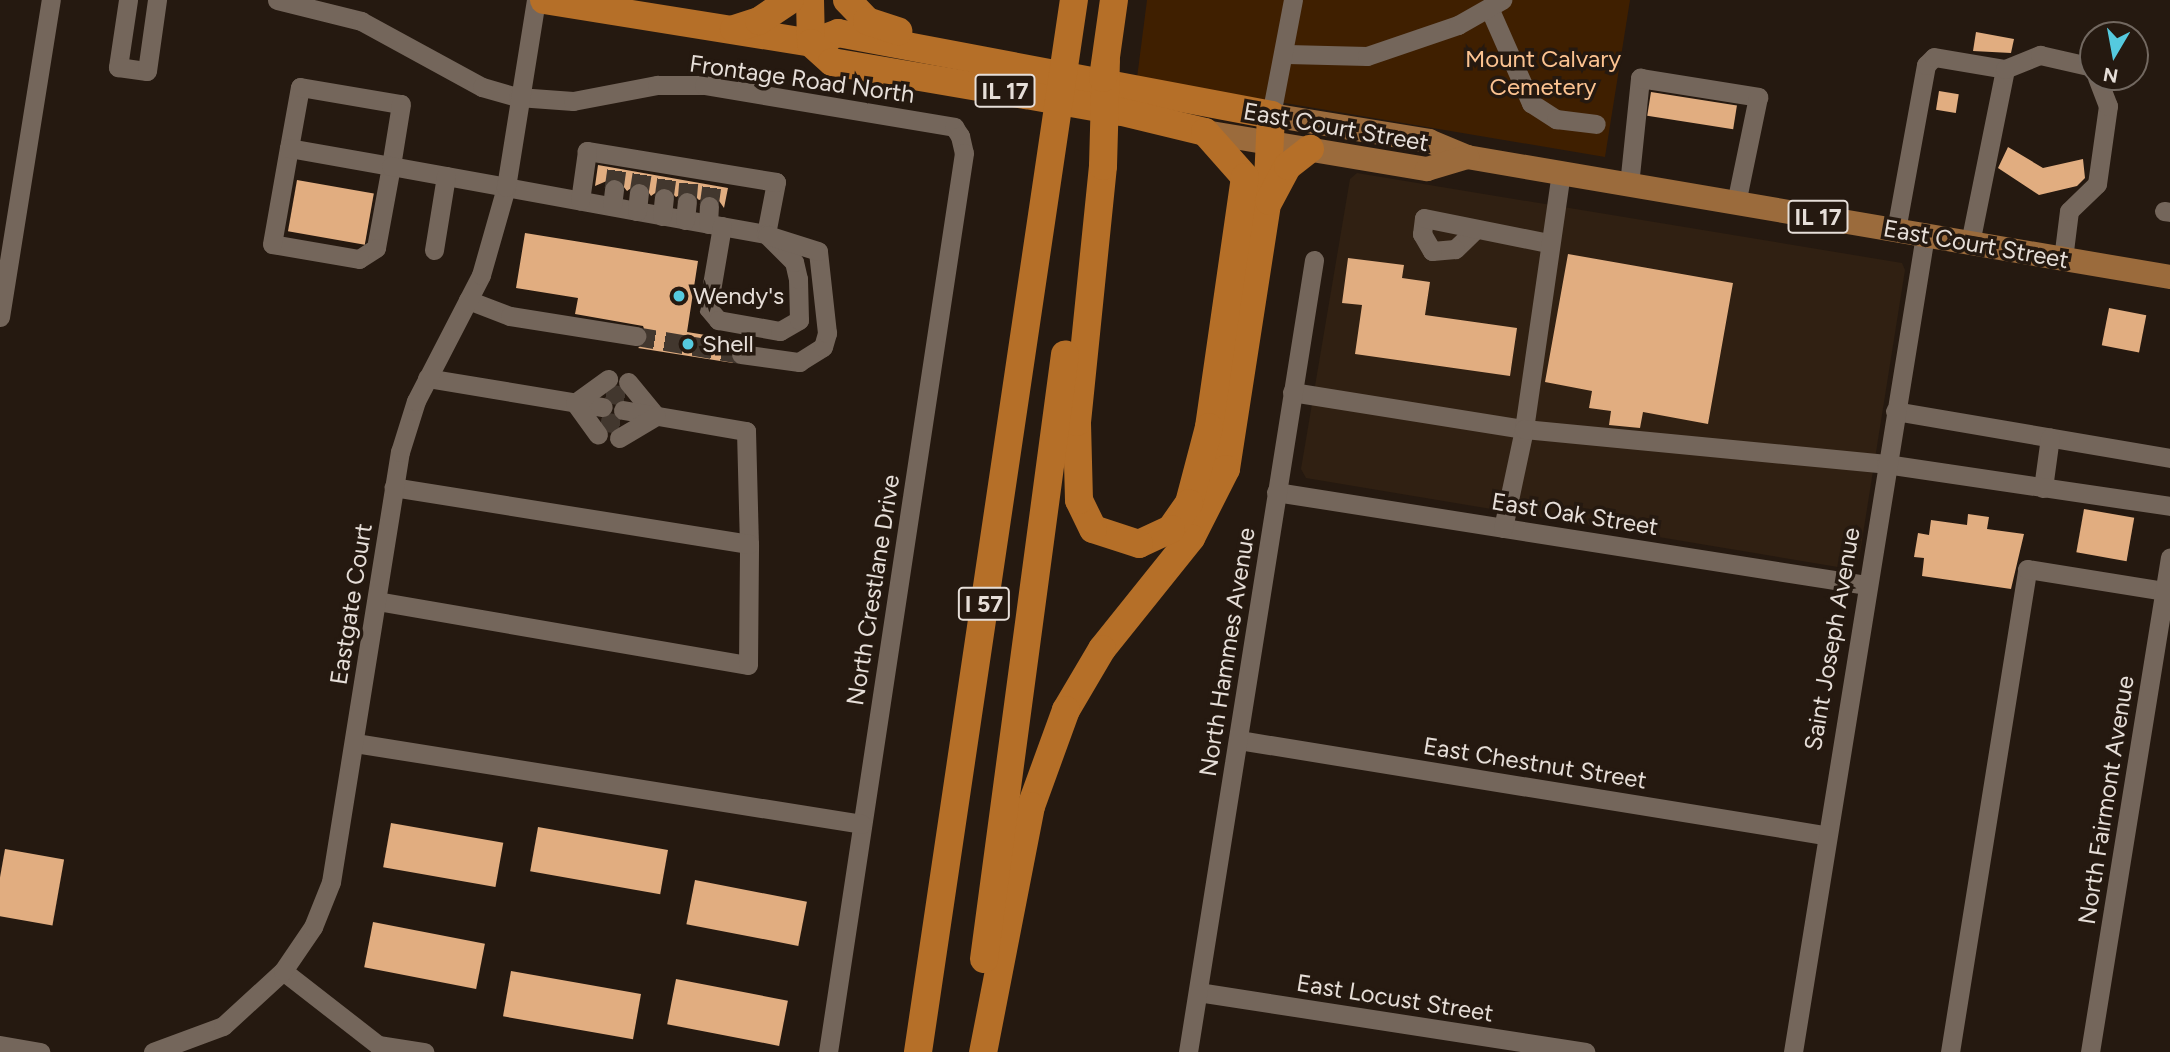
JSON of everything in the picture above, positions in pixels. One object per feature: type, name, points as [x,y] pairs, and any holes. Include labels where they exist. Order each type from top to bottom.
[{"type":"highway","name":"East Court Street","points":[[544,0],[811,43],[838,33],[1271,115]]},
{"type":"highway","points":[[731,30],[759,22],[790,0]]},
{"type":"highway","points":[[810,0],[811,43]]},
{"type":"highway","points":[[811,43],[827,0]]},
{"type":"highway","points":[[847,0],[867,22],[967,45],[987,62]]},
{"type":"highway","name":"I 57","points":[[972,1052],[1096,167],[1105,61],[1114,0]]},
{"type":"highway","name":"I 57","points":[[918,1052],[1072,13]]},
{"type":"highway","name":"IL 17","points":[[811,43],[832,62],[1122,112],[1205,132]]},
{"type":"highway","points":[[983,1052],[1031,806],[1066,710],[1102,649],[1192,538],[1226,468],[1267,204],[1267,143],[1271,115]]},
{"type":"highway","points":[[1205,132],[1245,177]]},
{"type":"highway","points":[[1096,167],[1077,422],[1079,500],[1093,529],[1139,544],[1171,529],[1189,503],[1209,427],[1245,177],[1267,143]]},
{"type":"highway","points":[[1267,204],[1288,166],[1310,149]]},
{"type":"main road","name":"East Court Street","points":[[1271,115],[1429,141],[1467,158],[2170,277]]},
{"type":"main road","name":"IL 17","points":[[1205,132],[1427,169],[1467,158]]},
{"type":"street","points":[[0,317],[51,0]]},
{"type":"street","points":[[128,0],[118,67],[146,71],[158,0]]},
{"type":"street","name":"Frontage Road North","points":[[277,0],[360,21],[482,87],[518,97],[573,101],[657,85],[704,85],[954,127],[960,136]]},
{"type":"street","name":"Eastgate Court","points":[[153,1052],[223,1026],[283,971],[313,928],[331,882],[400,452],[427,378],[481,275],[506,187],[518,97],[536,0]]},
{"type":"street","points":[[1271,115],[1287,54],[1293,0]]},
{"type":"street","points":[[1287,54],[1367,56],[1496,5],[1531,103],[1556,119],[1596,124]]},
{"type":"street","points":[[1896,230],[1926,65],[1934,57],[2005,69],[2040,55],[2079,64]]},
{"type":"street","points":[[1970,243],[2005,69]]},
{"type":"street","points":[[1629,185],[1640,78],[1758,97],[1736,203]]},
{"type":"street","points":[[300,87],[401,104],[376,248],[369,257],[272,244],[289,148],[300,87]]},
{"type":"street","points":[[2063,259],[2069,211],[2097,184],[2108,106],[2102,91]]},
{"type":"street","name":"North Crestlane Drive","points":[[828,1052],[962,166],[960,136]]},
{"type":"street","points":[[289,148],[580,201],[613,198],[686,211],[818,251],[827,332],[823,347],[799,362],[741,354]]},
{"type":"street","points":[[580,201],[587,151],[643,167],[713,178],[776,182],[766,234]]},
{"type":"street","points":[[1503,528],[1524,429],[1548,243],[1561,173]]},
{"type":"street","points":[[434,250],[446,176]]},
{"type":"street","points":[[713,219],[708,308],[718,320],[780,331],[799,320],[798,279],[794,262],[766,234]]},
{"type":"street","points":[[1476,229],[1548,243]]},
{"type":"street","name":"Saint Joseph Avenue","points":[[1793,1052],[1824,835],[1925,235]]},
{"type":"street","name":"North Hammes Avenue","points":[[1188,1052],[1314,260]]},
{"type":"street","points":[[468,300],[510,316],[636,336]]},
{"type":"street","points":[[427,378],[603,407],[575,403]]},
{"type":"street","points":[[1292,392],[1524,429],[1886,464],[2170,506]]},
{"type":"street","points":[[623,410],[656,416]]},
{"type":"street","points":[[623,410],[656,416]]},
{"type":"street","points":[[377,601],[748,664],[746,431],[623,410]]},
{"type":"street","points":[[1895,411],[2170,458]]},
{"type":"street","points":[[2043,488],[2050,438]]},
{"type":"street","points":[[394,487],[749,544]]},
{"type":"street","name":"East Oak Street","points":[[1276,492],[1866,585]]},
{"type":"street","name":"North Fairmont Avenue","points":[[2090,1052],[2167,592],[2170,557]]},
{"type":"street","points":[[1950,1052],[2027,569],[2167,592]]},
{"type":"street","name":"East Chestnut Street","points":[[1239,740],[1824,835]]},
{"type":"street","points":[[355,743],[862,824]]},
{"type":"street","points":[[283,971],[378,1045],[424,1052]]},
{"type":"street","name":"East Locust Street","points":[[1198,992],[1585,1052]]},
{"type":"street","points":[[0,1045],[40,1052]]},
{"type":"shaded area","points":[[1357,173],[1902,263],[1905,270],[1859,559],[1844,568],[1306,478],[1301,469],[1350,179]]},
{"type":"green space","name":"Mount Calvary Cemetery","points":[[1147,0],[1630,0],[1605,157],[1137,78]]},
{"type":"building","points":[[1976,32],[2014,39],[2011,53],[1973,51]]},
{"type":"building","points":[[1939,91],[1959,94],[1956,113],[1936,110]]},
{"type":"building","points":[[1651,92],[1737,106],[1733,129],[1647,116]]},
{"type":"building","points":[[2008,147],[2043,168],[2083,159],[2085,178],[2077,186],[2039,195],[1998,168]]},
{"type":"building","points":[[598,165],[728,188],[724,208],[715,195],[699,200],[689,190],[676,197],[665,186],[651,196],[641,181],[627,191],[616,177],[595,186]]},
{"type":"building","points":[[297,180],[374,194],[365,245],[288,231]]},
{"type":"building","points":[[525,233],[698,261],[687,332],[743,341],[731,347],[733,363],[638,348],[648,339],[643,326],[575,314],[578,298],[516,288]]},
{"type":"building","points":[[1568,254],[1733,283],[1708,424],[1643,412],[1640,428],[1609,425],[1611,411],[1589,408],[1592,391],[1545,382]]},
{"type":"building","points":[[1348,258],[1404,265],[1402,278],[1430,282],[1425,315],[1517,328],[1510,376],[1355,354],[1362,305],[1342,303]]},
{"type":"building","points":[[2109,308],[2146,315],[2139,353],[2102,345]]},
{"type":"building","points":[[2084,509],[2134,518],[2127,561],[2076,552]]},
{"type":"building","points":[[1968,514],[1989,517],[1987,529],[2024,534],[2011,589],[1922,576],[1924,558],[1914,557],[1918,533],[1929,535],[1931,520],[1967,525]]},
{"type":"building","points":[[391,823],[503,843],[495,887],[383,867]]},
{"type":"building","points":[[538,827],[668,850],[660,894],[530,871]]},
{"type":"building","points":[[5,849],[64,859],[52,925],[0,916],[0,877]]},
{"type":"building","points":[[695,880],[807,902],[798,946],[686,924]]},
{"type":"building","points":[[373,922],[485,944],[476,989],[364,967]]},
{"type":"building","points":[[511,971],[641,994],[633,1039],[503,1016]]},
{"type":"building","points":[[676,979],[788,1001],[779,1046],[667,1024]]},
{"type":"tunnel","points":[[614,189],[617,168]]},
{"type":"tunnel","points":[[639,193],[642,173]]},
{"type":"tunnel","points":[[664,198],[667,177]]},
{"type":"tunnel","points":[[687,202],[689,181]]},
{"type":"tunnel","points":[[709,206],[712,185]]},
{"type":"tunnel","points":[[636,336],[741,354]]},
{"type":"tunnel","points":[[606,393],[626,396]]},
{"type":"tunnel","points":[[601,421],[621,424]]},
{"type":"place","name":"Wendy's","points":[[679,296]]},
{"type":"place","name":"Shell","points":[[688,344]]}]
